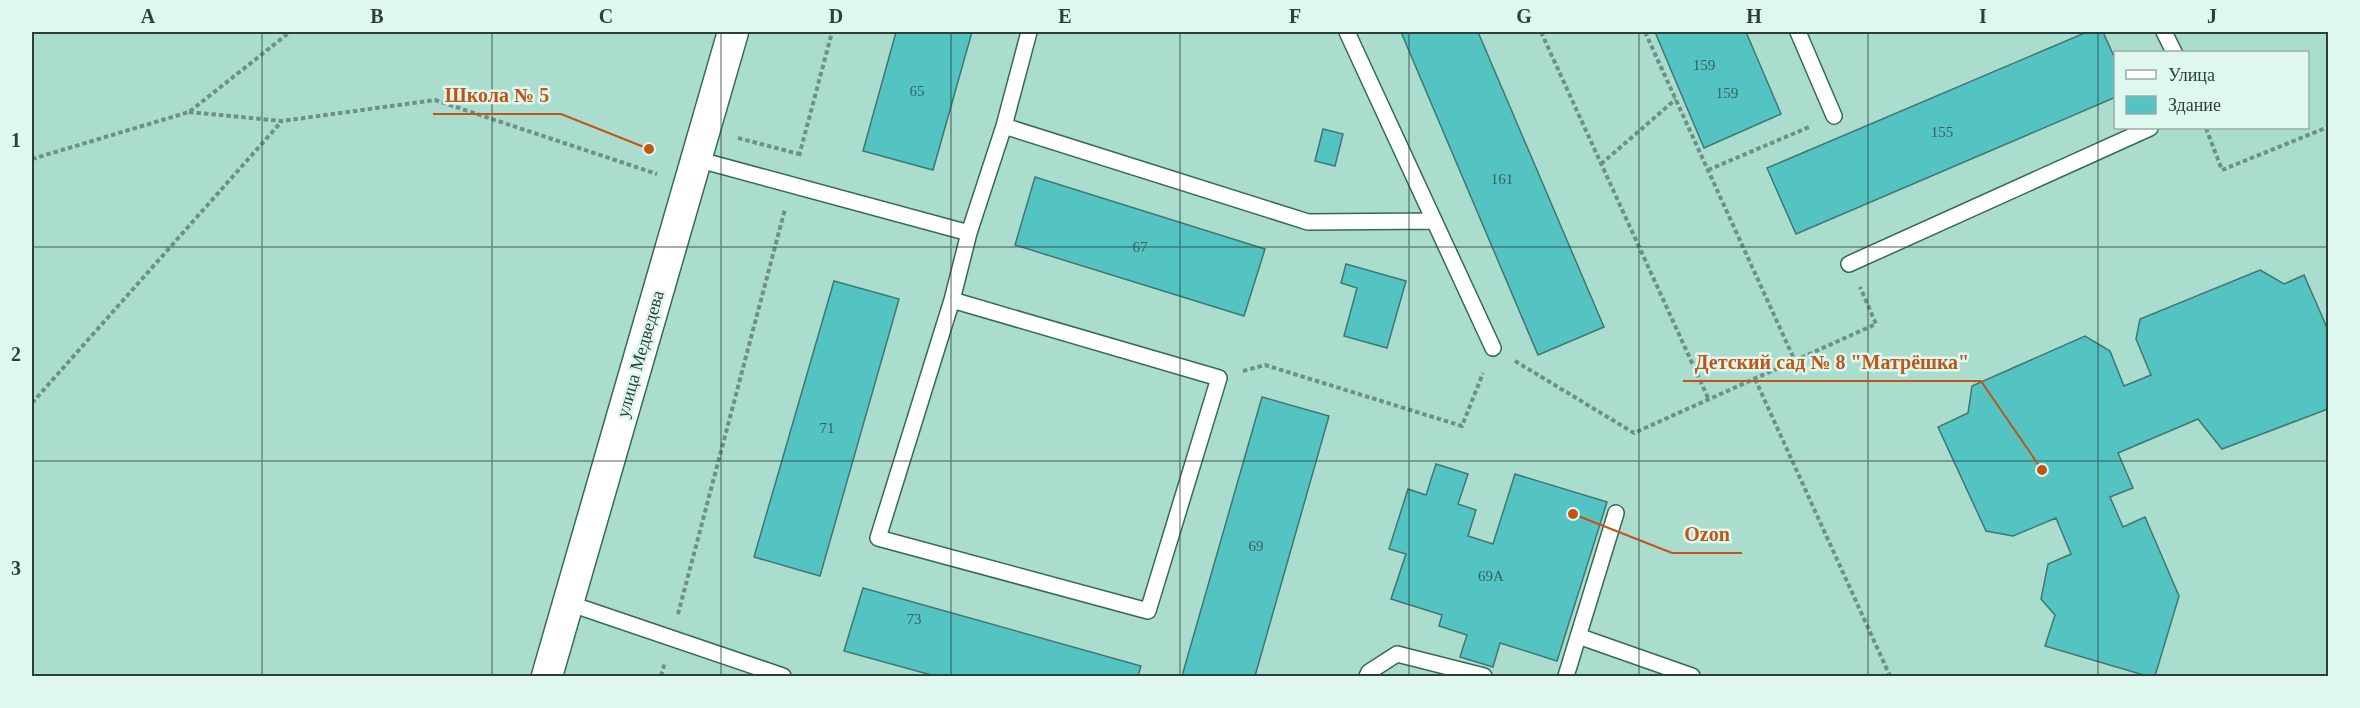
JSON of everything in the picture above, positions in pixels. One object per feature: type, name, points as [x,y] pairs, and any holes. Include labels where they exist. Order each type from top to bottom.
[{"type":"street","name":"улица Медведева","points":[[547,676],[733,32]]},
{"type":"lane","points":[[952,300],[1219,378],[1148,611],[878,538],[952,300],[969,233],[1004,126],[1029,32]]},
{"type":"lane","points":[[1347,32],[1493,348]]},
{"type":"lane","points":[[1798,32],[1834,116]]},
{"type":"lane","points":[[2164,32],[2174,51]]},
{"type":"lane","points":[[1004,126],[1308,222],[1433,220]]},
{"type":"lane","points":[[1849,264],[2148,129]]},
{"type":"lane","points":[[696,159],[969,233]]},
{"type":"lane","points":[[1566,676],[1616,513]]},
{"type":"lane","points":[[568,603],[783,676]]},
{"type":"lane","points":[[1578,636],[1692,676]]},
{"type":"lane","points":[[1367,676],[1369,672],[1397,654],[1484,676]]},
{"type":"path","points":[[32,159],[189,112],[290,32]]},
{"type":"path","points":[[672,639],[832,32]]},
{"type":"path","points":[[1541,32],[1708,400]]},
{"type":"path","points":[[1645,32],[1795,361]]},
{"type":"path","points":[[1601,164],[1676,99]]},
{"type":"path","points":[[189,112],[282,121],[435,100],[659,175],[662,164]]},
{"type":"path","points":[[1708,170],[1834,116]]},
{"type":"path","points":[[32,403],[282,121]]},
{"type":"path","points":[[2206,129],[2222,170],[2328,127]]},
{"type":"path","points":[[705,130],[800,154]]},
{"type":"path","points":[[1219,378],[1265,365],[1462,426],[1493,348],[1634,434],[1876,324],[1849,264]]},
{"type":"path","points":[[1755,379],[1890,676]]},
{"type":"building","points":[[896,32],[972,32],[933,170],[863,151]]},
{"type":"building","points":[[1401,32],[1478,32],[1604,327],[1538,355]]},
{"type":"building","points":[[1655,32],[1746,32],[1781,114],[1704,148]]},
{"type":"building","points":[[2087,32],[2103,32],[2114,57],[2114,98],[1796,234],[1767,168]]},
{"type":"building","points":[[1323,129],[1343,134],[1335,166],[1315,161]]},
{"type":"building","points":[[1035,177],[1265,249],[1244,316],[1015,245]]},
{"type":"building","points":[[1346,264],[1406,281],[1387,348],[1344,336],[1357,288],[1341,283]]},
{"type":"building","points":[[2260,270],[2284,284],[2304,275],[2328,330],[2328,409],[2222,449],[2198,419],[2118,453],[2133,488],[2110,497],[2123,527],[2145,517],[2179,596],[2155,676],[2147,676],[2045,646],[2055,615],[2041,599],[2048,564],[2071,554],[2056,518],[2013,536],[1986,531],[1938,427],[1968,413],[1972,386],[2085,336],[2110,351],[2124,386],[2151,375],[2136,339],[2140,319]]},
{"type":"building","points":[[834,281],[899,299],[820,576],[754,557]]},
{"type":"building","points":[[1262,397],[1329,416],[1255,676],[1182,676]]},
{"type":"building","points":[[1436,464],[1468,474],[1458,504],[1476,510],[1468,536],[1493,544],[1515,474],[1607,502],[1557,661],[1500,643],[1493,667],[1460,657],[1467,635],[1439,626],[1442,615],[1391,599],[1406,554],[1389,549],[1408,489],[1426,495]]},
{"type":"building","points":[[863,588],[1141,666],[1138,676],[935,676],[844,651]]},
{"type":"place","name":"Школа № 5","points":[[649,149]]},
{"type":"place","name":"Детский сад № 8 \"Матрёшка\"","points":[[2042,470]]},
{"type":"place","name":"Ozon","points":[[1573,514]]}]
